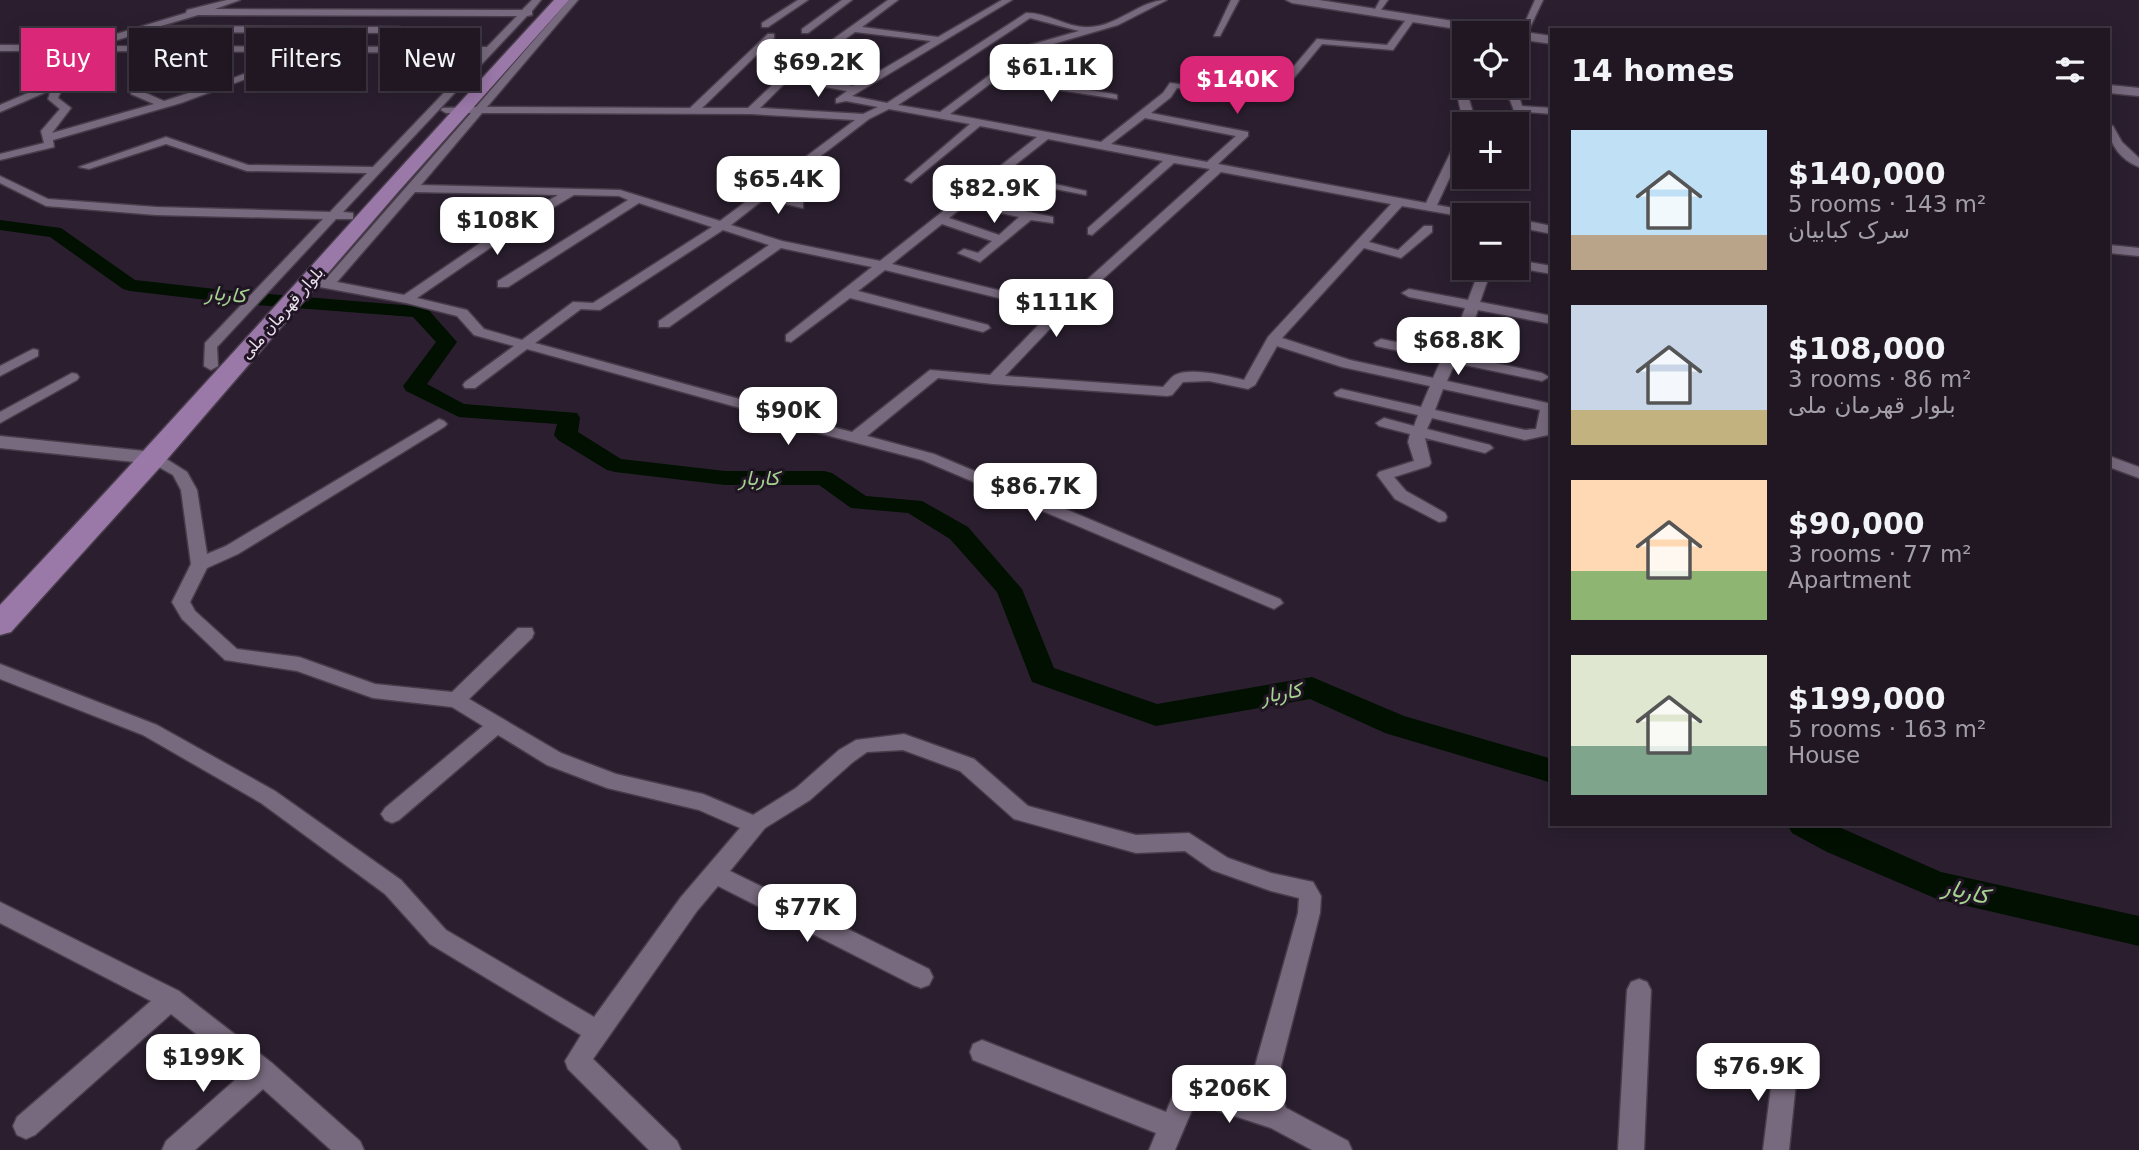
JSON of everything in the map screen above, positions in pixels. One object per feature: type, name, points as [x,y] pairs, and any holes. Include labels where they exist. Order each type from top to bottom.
[{"type":"highway","name":"بلوار قهرمان ملی","points":[[0,594],[141,457],[211,366],[262,307],[301,283],[462,111],[546,7]]},
{"type":"highway","name":"بلوار قهرمان ملی","points":[[301,283],[340,216],[462,111]]},
{"type":"highway","name":"بلوار قهرمان ملی","points":[[0,624],[141,457],[262,307]]},
{"type":"street","points":[[142,28],[236,0]]},
{"type":"street","points":[[255,12],[294,0]]},
{"type":"street","points":[[402,28],[434,0]]},
{"type":"street","points":[[190,12],[421,13],[546,7],[574,0]]},
{"type":"street","points":[[765,25],[804,0]]},
{"type":"street","points":[[805,31],[848,0]]},
{"type":"street","points":[[751,111],[786,77],[894,0]]},
{"type":"street","points":[[822,113],[937,39],[1007,0]]},
{"type":"street","points":[[943,115],[1033,47],[1115,23],[1163,0]]},
{"type":"street","points":[[1217,34],[1235,0]]},
{"type":"street","points":[[1292,0],[1381,6],[1411,19],[1452,27]]},
{"type":"street","points":[[1527,21],[1539,0]]},
{"type":"street","points":[[262,307],[340,216],[375,170],[489,50],[546,7]]},
{"type":"street","points":[[470,385],[579,305],[595,307],[723,225],[865,117],[890,105],[1029,15],[1087,30]]},
{"type":"street","points":[[1104,145],[1167,95],[1174,85],[1232,93],[1241,82],[1280,88],[1320,41],[1390,48],[1411,19]]},
{"type":"street","points":[[232,29],[380,30]]},
{"type":"street","points":[[852,29],[937,39]]},
{"type":"street","points":[[693,111],[771,36]]},
{"type":"street","points":[[1529,37],[1550,40]]},
{"type":"street","points":[[3,43],[21,38]]},
{"type":"street","points":[[3,43],[21,44]]},
{"type":"street","points":[[115,49],[246,50]]},
{"type":"street","points":[[480,50],[489,50]]},
{"type":"street","points":[[805,65],[880,75]]},
{"type":"street","points":[[786,77],[890,105],[1452,212]]},
{"type":"street","points":[[993,77],[1114,97]]},
{"type":"street","points":[[1078,93],[1089,85]]},
{"type":"street","points":[[2110,89],[2139,92]]},
{"type":"street","points":[[0,109],[41,91]]},
{"type":"street","points":[[0,157],[50,145],[46,131],[66,108],[53,99],[55,91]]},
{"type":"street","points":[[47,138],[203,91]]},
{"type":"street","points":[[135,92],[162,104]]},
{"type":"street","points":[[1515,98],[1518,109],[1550,111]]},
{"type":"street","points":[[328,285],[410,188],[462,111],[751,111],[865,117]]},
{"type":"street","points":[[993,380],[1062,309],[1215,166],[1244,134],[1143,114]]},
{"type":"street","points":[[911,180],[979,122]]},
{"type":"street","points":[[2110,130],[2117,144],[2139,164]]},
{"type":"street","points":[[791,338],[1046,135]]},
{"type":"street","points":[[85,167],[166,140],[247,168],[375,170]]},
{"type":"street","points":[[1092,231],[1173,158]]},
{"type":"street","points":[[1430,208],[1452,165]]},
{"type":"street","points":[[994,174],[1082,193]]},
{"type":"street","points":[[0,179],[46,202],[156,211],[340,216]]},
{"type":"street","points":[[410,188],[620,193],[779,244],[881,265],[1087,316]]},
{"type":"street","points":[[405,299],[518,223],[574,191]]},
{"type":"street","points":[[765,195],[799,205]]},
{"type":"street","points":[[503,284],[639,198]]},
{"type":"street","points":[[961,201],[1049,220]]},
{"type":"street","points":[[855,438],[935,373],[993,380],[1167,392],[1179,378],[1209,377],[1248,385],[1273,340],[1399,202]]},
{"type":"street","points":[[964,253],[980,258],[1028,216]]},
{"type":"street","points":[[939,219],[1002,240]]},
{"type":"street","points":[[1529,225],[1550,230]]},
{"type":"street","points":[[1362,244],[1401,254],[1428,229]]},
{"type":"street","points":[[664,324],[779,244]]},
{"type":"street","points":[[2110,249],[2139,252]]},
{"type":"street","points":[[1529,266],[1550,270]]},
{"type":"street","points":[[1439,517],[1401,496],[1388,485],[1385,475],[1423,463],[1416,442],[1419,431],[1429,413],[1447,362],[1452,358],[1482,280]]},
{"type":"street","points":[[301,283],[328,285],[405,299],[462,313],[479,332],[770,412],[787,405],[799,407],[807,412],[802,424],[928,457],[1274,603]]},
{"type":"street","points":[[848,293],[983,328]]},
{"type":"street","points":[[1409,293],[1550,320]]},
{"type":"street","points":[[1273,340],[1347,364],[1548,407],[1543,432],[1525,435],[1341,393]]},
{"type":"street","points":[[1381,343],[1542,377]]},
{"type":"street","points":[[0,372],[33,353]]},
{"type":"street","points":[[0,418],[72,377]]},
{"type":"street","points":[[1384,423],[1485,448]]},
{"type":"street","points":[[200,564],[232,550],[439,424]]},
{"type":"street","points":[[0,442],[141,457],[179,472],[189,490],[200,564],[181,602],[188,615],[232,655],[299,664],[373,691],[456,700],[554,759],[614,782],[689,798],[743,821],[757,823]]},
{"type":"street","points":[[2110,461],[2139,473]]},
{"type":"street","points":[[456,700],[525,633]]},
{"type":"street","points":[[0,671],[149,730],[268,797],[393,887],[438,937],[596,1031]]},
{"type":"street","points":[[392,814],[497,725]]},
{"type":"street","points":[[668,1150],[580,1067],[577,1061],[596,1031],[713,873],[757,823],[803,793],[863,745],[904,742],[967,765],[1021,813],[1136,844],[1189,842],[1220,864],[1271,882],[1305,889],[1310,896],[1309,913],[1268,1066],[1268,1093],[1276,1117]]},
{"type":"street","points":[[713,873],[921,976]]},
{"type":"street","points":[[0,912],[171,999],[262,1072],[351,1150]]},
{"type":"street","points":[[1631,1150],[1639,990]]},
{"type":"street","points":[[26,1126],[171,999]]},
{"type":"street","points":[[982,1052],[1167,1138],[1186,1095],[1192,1090],[1276,1117],[1339,1150]]},
{"type":"street","points":[[1776,1150],[1786,1063]]},
{"type":"street","points":[[175,1150],[262,1072]]},
{"type":"waterway","name":"کاربار","points":[[0,225],[55,232],[130,285],[233,297],[419,311],[447,342],[414,386],[459,410],[569,418],[566,435],[615,465],[725,478],[824,478],[860,503],[913,506],[959,533],[1009,589],[1042,675],[1156,715],[1312,688],[1395,725],[1550,770]]},
{"type":"waterway","name":"کاربار","points":[[1807,826],[1838,843],[1937,885],[2139,931]]}]
